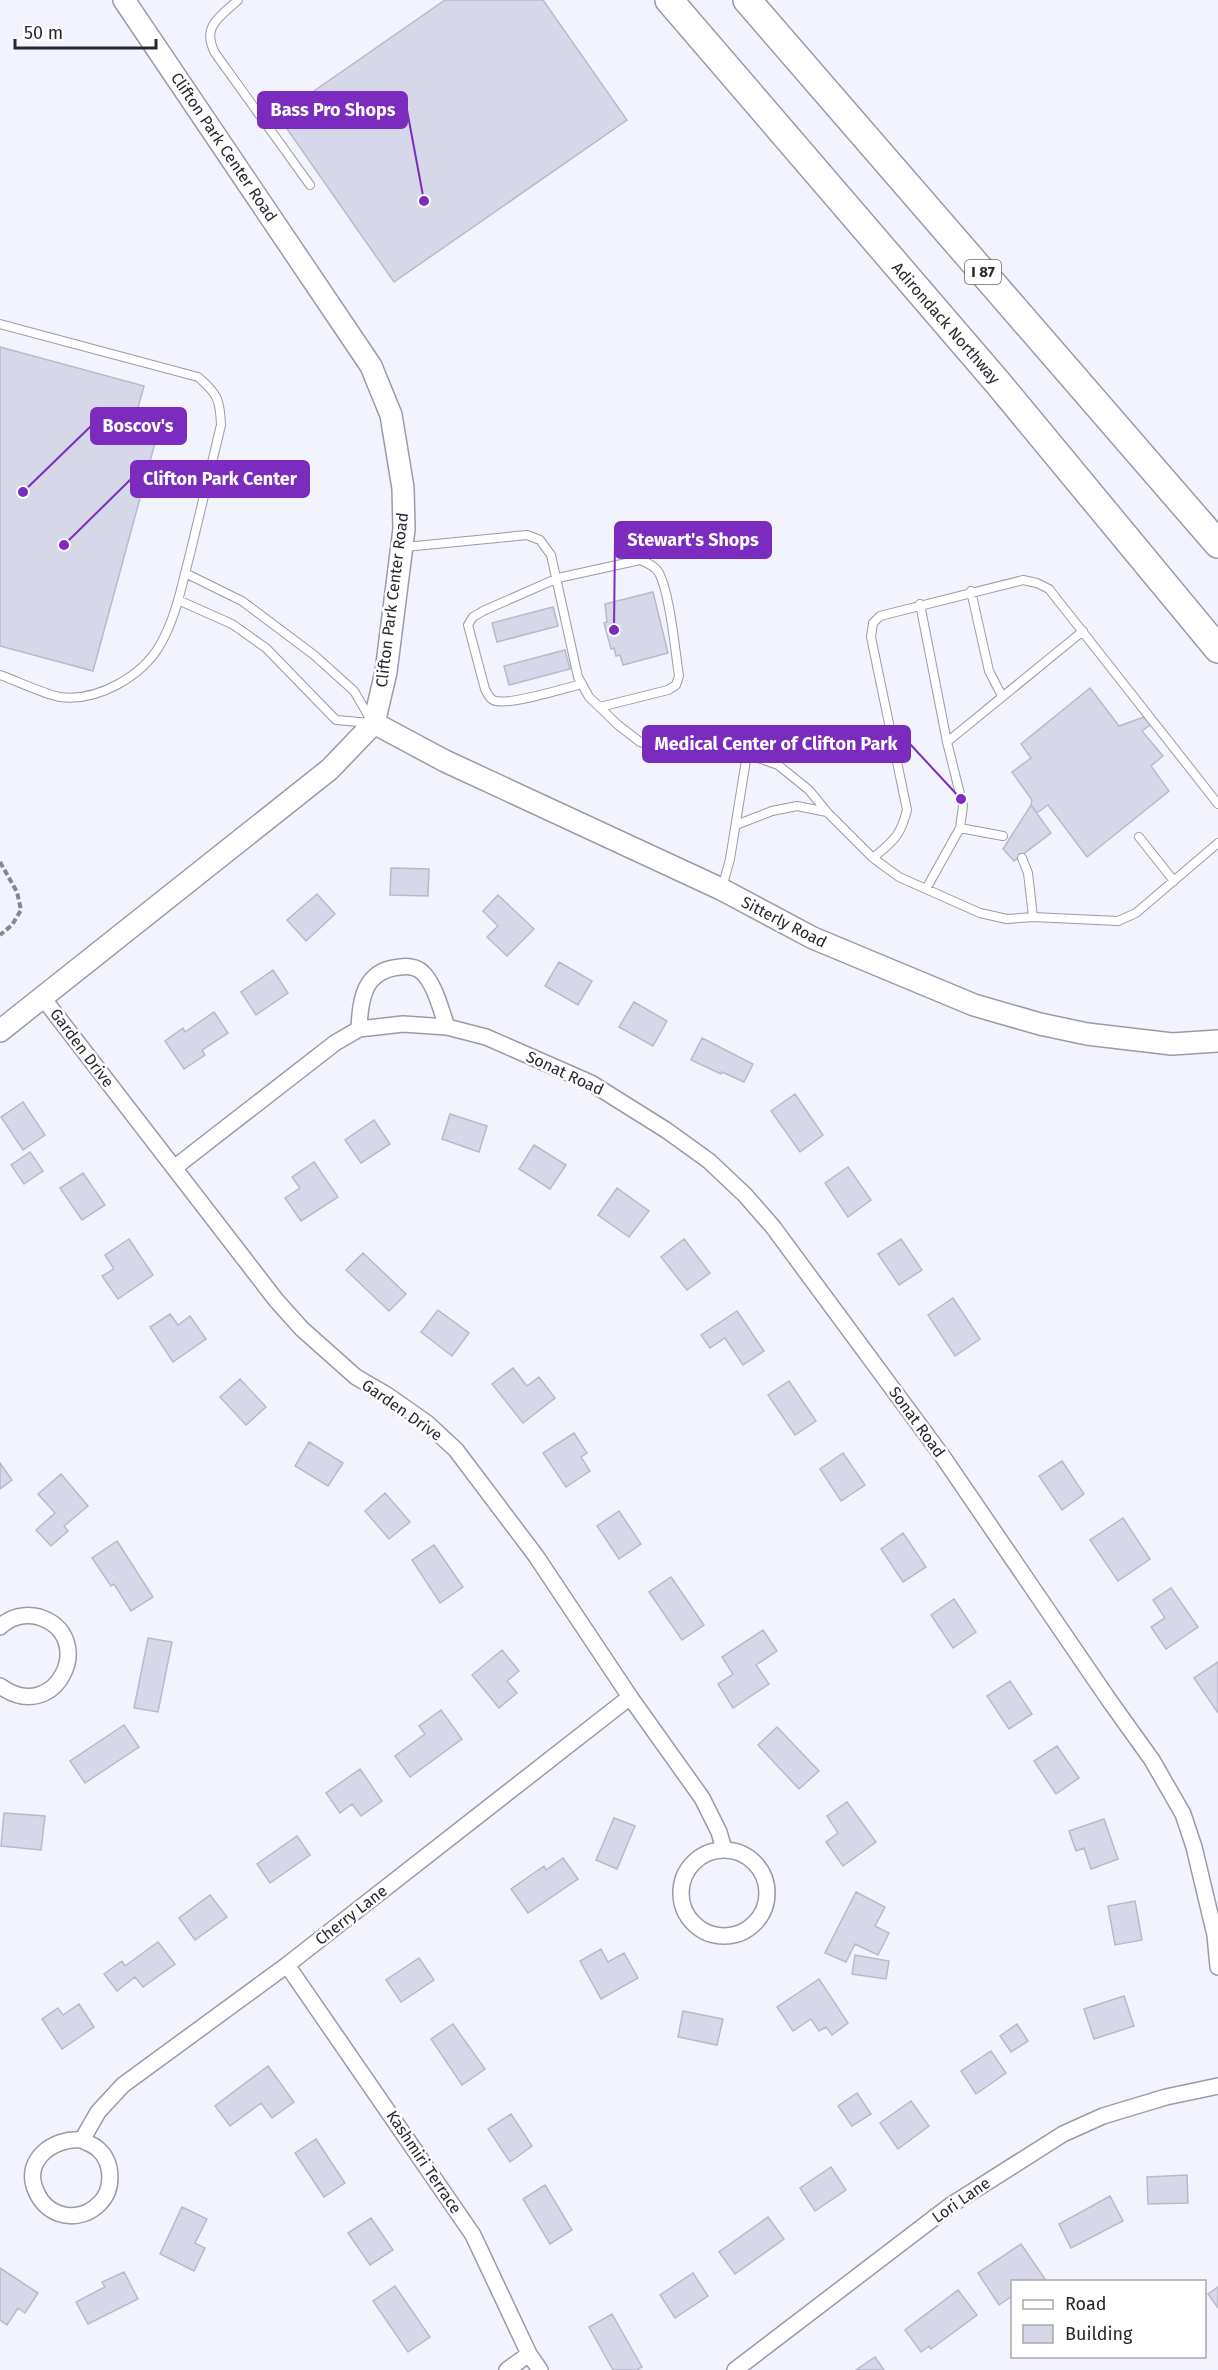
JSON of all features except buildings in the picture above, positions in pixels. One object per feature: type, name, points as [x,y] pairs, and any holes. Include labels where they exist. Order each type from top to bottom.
[{"type":"highway","name":"Adirondack Northway","points":[[669,0],[998,383],[1217,644]]},
{"type":"highway","name":"I 87","points":[[747,0],[1218,544]]},
{"type":"street","name":"Clifton Park Center Road","points":[[124,0],[371,366],[391,415],[403,488],[404,529],[386,672],[374,723]]},
{"type":"street","name":"Sitterly Road","points":[[374,723],[445,761],[721,889],[813,938],[985,1008],[1040,1024],[1087,1034],[1172,1044],[1218,1041]]},
{"type":"street","points":[[0,1030],[330,769],[374,723]]},
{"type":"street","points":[[359,1029],[360,1004],[367,985],[378,974],[389,968],[404,966],[415,968],[430,983],[447,1027]]},
{"type":"street","name":"Garden Drive","points":[[43,998],[276,1300],[302,1329],[356,1377],[427,1423],[456,1450],[536,1556],[702,1798],[719,1832],[724,1850]]},
{"type":"street","name":"Sonat Road","points":[[174,1168],[335,1043],[359,1029],[403,1024],[447,1027],[486,1037],[591,1083],[666,1130],[710,1161],[746,1195],[773,1227],[943,1457],[1152,1760],[1183,1814],[1194,1846],[1215,1935],[1218,1967]]},
{"type":"street","points":[[0,1686],[10,1693],[21,1696],[44,1693],[62,1679],[69,1657],[63,1635],[46,1620],[24,1616],[1,1624]]},
{"type":"street","name":"Cherry Lane","points":[[82,2140],[98,2112],[123,2085],[287,1965],[630,1696]]},
{"type":"street","points":[[724,1850],[745,1855],[754,1862],[761,1870],[767,1891],[762,1912],[756,1921],[738,1933],[717,1935],[696,1925],[688,1917],[683,1906],[682,1883],[686,1872],[702,1856],[724,1850]]},
{"type":"street","name":"Kashmiri Terrace","points":[[287,1965],[473,2235],[529,2354],[540,2370]]},
{"type":"street","name":"Lori Lane","points":[[735,2370],[951,2205],[1046,2144],[1103,2116],[1166,2097],[1218,2086]]},
{"type":"street","points":[[69,2139],[82,2140],[98,2148],[108,2162],[111,2182],[106,2198],[95,2209],[78,2216],[53,2212],[44,2205],[36,2191],[33,2172],[40,2156],[51,2145],[69,2139]]},
{"type":"street","points":[[507,2370],[529,2354]]},
{"type":"lane","points":[[236,1],[210,29],[209,42],[214,53],[310,185]]},
{"type":"lane","points":[[0,324],[198,377],[220,402],[221,425],[178,600],[160,646],[147,661],[134,675],[104,690],[83,696],[60,697],[0,675]]},
{"type":"lane","points":[[401,548],[527,535],[540,540],[551,555],[558,578],[578,677],[589,697],[640,742],[660,748],[725,750],[747,754],[778,765],[809,790],[827,812],[873,858],[899,877],[980,913],[1007,919],[1033,917],[1118,921],[1136,913],[1218,843]]},
{"type":"lane","points":[[582,684],[509,702],[494,701],[485,689],[468,625],[473,617],[558,578],[640,560],[651,564],[659,572],[665,590],[679,676],[676,685],[668,690],[600,707]]},
{"type":"lane","points":[[185,573],[242,601],[314,655],[354,691],[374,723]]},
{"type":"lane","points":[[873,858],[894,841],[902,830],[907,810],[871,637],[873,623],[880,616],[920,604],[1023,580],[1049,589],[1218,804]]},
{"type":"lane","points":[[971,591],[990,671],[1002,696]]},
{"type":"lane","points":[[178,600],[232,624],[266,648],[336,720],[374,723]]},
{"type":"lane","points":[[920,604],[947,742],[963,806],[960,828],[926,889]]},
{"type":"lane","points":[[947,742],[1083,631]]},
{"type":"lane","points":[[721,889],[730,859],[747,754]]},
{"type":"lane","points":[[736,825],[772,811],[798,806],[827,812]]},
{"type":"lane","points":[[960,828],[1003,837]]},
{"type":"lane","points":[[1139,837],[1174,881]]},
{"type":"lane","points":[[1022,858],[1028,873],[1033,917]]},
{"type":"path","points":[[0,862],[18,892],[21,910],[12,925],[0,935]]},
{"type":"place","name":"Bass Pro Shops","points":[[424,201]]},
{"type":"place","name":"Boscov's","points":[[23,492]]},
{"type":"place","name":"Clifton Park Center","points":[[64,545]]},
{"type":"place","name":"Stewart's Shops","points":[[614,630]]},
{"type":"place","name":"Medical Center of Clifton Park","points":[[961,799]]}]
